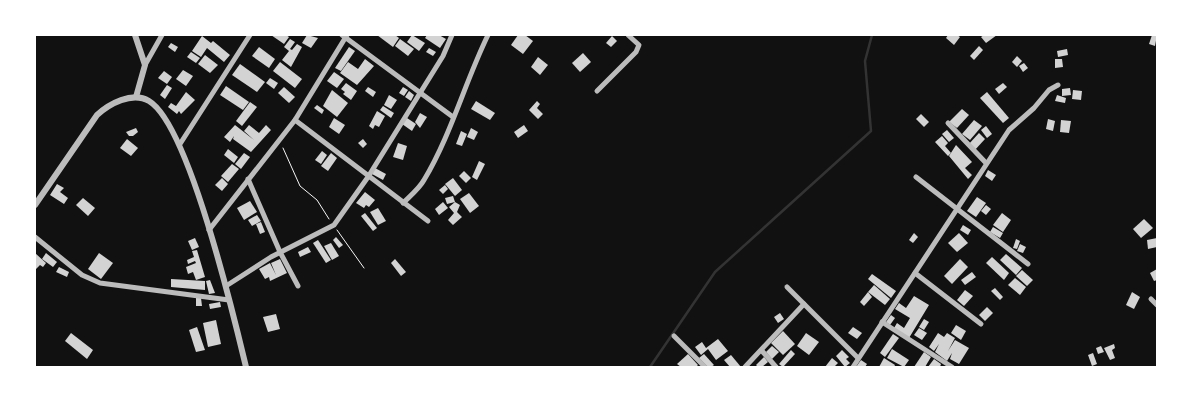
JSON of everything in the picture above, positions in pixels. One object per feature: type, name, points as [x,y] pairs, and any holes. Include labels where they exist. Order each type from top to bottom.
[{"type":"street","points":[[134,35],[145,65]]},
{"type":"street","points":[[136,97],[145,65],[162,35]]},
{"type":"street","points":[[180,144],[250,35]]},
{"type":"street","points":[[226,286],[280,252],[334,225],[350,206],[421,92],[443,56],[452,35]]},
{"type":"street","points":[[403,203],[423,182],[488,35]]},
{"type":"street","points":[[597,91],[636,52],[639,45],[628,35]]},
{"type":"street","points":[[209,230],[280,141],[345,36],[453,117]]},
{"type":"street","points":[[854,367],[858,358],[1009,130],[1034,108],[1049,90],[1058,85]]},
{"type":"street","points":[[35,205],[97,115],[110,103],[136,97],[149,101],[162,115],[180,144],[226,286],[246,367]]},
{"type":"street","points":[[294,120],[428,221]]},
{"type":"street","points":[[948,123],[986,163]]},
{"type":"street","points":[[916,177],[1028,264]]},
{"type":"street","points":[[248,179],[280,252],[298,286]]},
{"type":"street","points":[[35,237],[82,276],[100,283],[229,300]]},
{"type":"street","points":[[915,273],[981,324]]},
{"type":"street","points":[[787,287],[858,358]]},
{"type":"street","points":[[1151,299],[1157,304]]},
{"type":"street","points":[[745,367],[804,304]]},
{"type":"street","points":[[882,322],[952,367]]},
{"type":"street","points":[[674,336],[705,367]]},
{"type":"street","points":[[762,351],[776,367]]},
{"type":"path","points":[[280,141],[300,186],[317,200],[364,268]]},
{"type":"building","points":[[271,35],[286,35],[289,37],[284,44]]},
{"type":"building","points":[[307,35],[318,38],[311,48],[302,43]]},
{"type":"building","points":[[377,35],[395,35],[399,38],[393,47]]},
{"type":"building","points":[[412,35],[425,43],[419,51],[407,42]]},
{"type":"building","points":[[427,35],[439,35],[446,39],[440,48],[425,38]]},
{"type":"building","points":[[518,35],[525,35],[533,41],[523,54],[511,45]]},
{"type":"building","points":[[948,35],[960,37],[954,45],[946,38]]},
{"type":"building","points":[[984,35],[997,35],[986,43],[981,37]]},
{"type":"building","points":[[1152,35],[1157,35],[1155,46],[1149,44]]},
{"type":"building","points":[[202,36],[211,43],[213,41],[230,55],[224,62],[207,48],[201,57],[192,51]]},
{"type":"building","points":[[612,36],[617,41],[611,47],[606,43]]},
{"type":"building","points":[[290,39],[295,42],[290,49],[292,50],[297,44],[302,47],[291,67],[282,60],[289,51],[284,47]]},
{"type":"building","points":[[400,39],[414,49],[408,56],[395,46]]},
{"type":"building","points":[[171,43],[178,47],[175,52],[168,47]]},
{"type":"building","points":[[979,46],[983,50],[974,60],[970,56]]},
{"type":"building","points":[[259,47],[275,59],[269,68],[252,56]]},
{"type":"building","points":[[349,47],[355,51],[341,71],[335,68]]},
{"type":"building","points":[[429,48],[436,52],[433,56],[426,52]]},
{"type":"building","points":[[1067,49],[1068,55],[1058,57],[1057,51]]},
{"type":"building","points":[[191,52],[200,58],[196,63],[187,57]]},
{"type":"building","points":[[583,53],[591,62],[580,72],[572,63]]},
{"type":"building","points":[[205,55],[218,65],[210,73],[198,64]]},
{"type":"building","points":[[1017,56],[1022,61],[1017,67],[1012,62]]},
{"type":"building","points":[[538,57],[548,65],[540,75],[531,67]]},
{"type":"building","points":[[365,59],[374,66],[357,85],[340,73],[348,62],[358,69]]},
{"type":"building","points":[[1055,59],[1062,59],[1063,67],[1055,68]]},
{"type":"building","points":[[280,62],[302,79],[295,88],[273,71]]},
{"type":"building","points":[[1024,63],[1028,68],[1023,72],[1019,66]]},
{"type":"building","points":[[240,64],[265,82],[257,92],[232,75]]},
{"type":"building","points":[[183,70],[193,76],[186,86],[176,79]]},
{"type":"building","points":[[164,71],[172,77],[167,84],[158,78]]},
{"type":"building","points":[[334,72],[344,79],[337,88],[327,81]]},
{"type":"building","points":[[270,78],[278,83],[274,89],[266,83]]},
{"type":"building","points":[[346,83],[357,91],[351,100],[343,94],[345,92],[341,89]]},
{"type":"building","points":[[1003,83],[1007,87],[999,94],[995,89]]},
{"type":"building","points":[[167,85],[172,88],[165,99],[160,95]]},
{"type":"building","points":[[226,86],[249,102],[243,110],[220,95]]},
{"type":"building","points":[[284,87],[295,97],[289,103],[278,93]]},
{"type":"building","points":[[368,87],[376,92],[373,97],[365,91]]},
{"type":"building","points":[[403,87],[408,90],[404,96],[399,93]]},
{"type":"building","points":[[1070,88],[1071,95],[1062,96],[1062,89]]},
{"type":"building","points":[[332,90],[348,103],[337,117],[323,106]]},
{"type":"building","points":[[1073,90],[1082,91],[1081,100],[1072,99]]},
{"type":"building","points":[[409,91],[414,95],[411,101],[405,97]]},
{"type":"building","points":[[186,92],[195,100],[181,114],[179,111],[177,114],[168,107],[171,103],[176,106]]},
{"type":"building","points":[[987,92],[1009,118],[1003,123],[980,98]]},
{"type":"building","points":[[389,95],[397,100],[391,109],[384,105]]},
{"type":"building","points":[[1057,95],[1066,98],[1065,103],[1055,101]]},
{"type":"building","points":[[476,101],[495,113],[490,120],[471,109]]},
{"type":"building","points":[[537,101],[540,104],[537,108],[543,114],[538,119],[529,110]]},
{"type":"building","points":[[250,102],[257,107],[242,126],[236,121]]},
{"type":"building","points":[[317,105],[324,110],[322,114],[314,108]]},
{"type":"building","points":[[383,106],[394,113],[391,118],[380,110]]},
{"type":"building","points":[[962,109],[969,115],[957,128],[949,122]]},
{"type":"building","points":[[377,111],[385,116],[379,127],[375,125],[373,129],[369,126]]},
{"type":"building","points":[[420,113],[427,117],[420,128],[415,122]]},
{"type":"building","points":[[921,114],[929,122],[924,127],[916,119]]},
{"type":"building","points":[[334,118],[345,125],[339,134],[329,127]]},
{"type":"building","points":[[407,118],[416,124],[412,131],[402,124]]},
{"type":"building","points":[[1048,119],[1055,121],[1053,131],[1046,129]]},
{"type":"building","points":[[974,120],[982,126],[970,140],[962,134]]},
{"type":"building","points":[[1061,120],[1071,121],[1069,133],[1060,132]]},
{"type":"building","points":[[235,125],[254,140],[244,131],[249,125],[259,133],[266,125],[271,130],[251,152],[233,139],[234,136],[230,142],[224,137]]},
{"type":"building","points":[[524,125],[528,131],[518,138],[514,132]]},
{"type":"building","points":[[986,126],[992,134],[987,138],[981,130]]},
{"type":"building","points":[[136,128],[138,132],[133,136],[129,136],[126,132]]},
{"type":"building","points":[[471,128],[478,132],[474,140],[467,137]]},
{"type":"building","points":[[947,130],[954,138],[949,142],[942,134]]},
{"type":"building","points":[[461,131],[467,134],[462,146],[456,144]]},
{"type":"building","points":[[979,133],[985,139],[974,151],[968,145]]},
{"type":"building","points":[[942,136],[948,143],[945,146],[951,153],[948,156],[935,142]]},
{"type":"building","points":[[127,139],[138,148],[131,156],[120,148]]},
{"type":"building","points":[[363,139],[367,144],[363,148],[358,143]]},
{"type":"building","points":[[398,143],[407,146],[403,160],[393,157]]},
{"type":"building","points":[[956,145],[972,162],[965,168],[972,175],[968,179],[949,156]]},
{"type":"building","points":[[228,149],[238,157],[234,163],[224,155]]},
{"type":"building","points":[[322,151],[327,155],[321,164],[315,160]]},
{"type":"building","points":[[244,153],[250,157],[241,169],[235,164]]},
{"type":"building","points":[[331,153],[337,158],[328,171],[321,166]]},
{"type":"building","points":[[479,161],[485,164],[477,180],[472,177]]},
{"type":"building","points":[[232,164],[239,169],[228,182],[221,176]]},
{"type":"building","points":[[375,168],[386,174],[383,180],[372,174]]},
{"type":"building","points":[[988,170],[996,175],[992,181],[985,176]]},
{"type":"building","points":[[464,171],[471,178],[466,183],[459,176]]},
{"type":"building","points":[[222,178],[228,184],[222,191],[215,185]]},
{"type":"building","points":[[453,178],[462,190],[455,196],[445,184]]},
{"type":"building","points":[[57,184],[64,188],[60,192],[68,198],[64,204],[50,195]]},
{"type":"building","points":[[445,185],[448,189],[443,194],[439,190]]},
{"type":"building","points":[[365,192],[375,200],[369,207],[366,205],[364,208],[356,203]]},
{"type":"building","points":[[469,193],[479,206],[470,213],[460,199]]},
{"type":"building","points":[[453,196],[455,202],[447,204],[445,198]]},
{"type":"building","points":[[977,197],[986,203],[976,217],[967,211]]},
{"type":"building","points":[[83,198],[95,208],[88,216],[76,205]]},
{"type":"building","points":[[250,201],[257,212],[244,220],[237,208]]},
{"type":"building","points":[[443,202],[448,208],[439,215],[435,209]]},
{"type":"building","points":[[455,202],[460,205],[457,212],[462,217],[453,225],[448,220],[454,213],[449,207]]},
{"type":"building","points":[[986,205],[991,209],[986,215],[981,211]]},
{"type":"building","points":[[378,208],[386,221],[378,225],[370,212]]},
{"type":"building","points":[[365,213],[377,228],[373,231],[361,216]]},
{"type":"building","points":[[1002,213],[1011,220],[1003,232],[993,225]]},
{"type":"building","points":[[257,215],[261,221],[252,226],[248,220]]},
{"type":"building","points":[[1144,219],[1153,228],[1141,238],[1133,229]]},
{"type":"building","points":[[261,222],[265,232],[260,234],[256,224]]},
{"type":"building","points":[[963,225],[971,230],[968,235],[960,230]]},
{"type":"building","points":[[993,227],[1003,233],[1000,238],[990,232]]},
{"type":"building","points":[[914,233],[918,237],[913,243],[909,240]]},
{"type":"building","points":[[959,233],[968,243],[957,252],[948,243]]},
{"type":"building","points":[[336,237],[343,245],[339,248],[333,240]]},
{"type":"building","points":[[195,238],[199,247],[192,250],[188,241]]},
{"type":"building","points":[[1157,238],[1157,247],[1148,249],[1147,240]]},
{"type":"building","points":[[1016,239],[1020,241],[1017,249],[1013,248]]},
{"type":"building","points":[[318,240],[331,260],[326,263],[313,243]]},
{"type":"building","points":[[331,243],[339,256],[332,260],[324,246]]},
{"type":"building","points":[[1020,244],[1026,247],[1023,253],[1017,251]]},
{"type":"building","points":[[308,247],[311,252],[300,257],[298,252]]},
{"type":"building","points":[[197,250],[205,277],[196,280],[193,272],[188,274],[186,267],[196,263],[195,261],[188,264],[187,260],[194,257],[192,251]]},
{"type":"building","points":[[35,253],[46,263],[43,267],[40,265],[35,270]]},
{"type":"building","points":[[46,253],[57,262],[53,267],[42,259]]},
{"type":"building","points":[[99,253],[113,263],[101,279],[88,269]]},
{"type":"building","points":[[1006,254],[1022,268],[1016,275],[1000,260]]},
{"type":"building","points":[[992,257],[1009,273],[1004,280],[986,263]]},
{"type":"building","points":[[280,259],[287,273],[270,281],[269,277],[265,279],[259,269],[270,263],[276,275],[271,263]]},
{"type":"building","points":[[395,259],[406,272],[401,276],[391,263]]},
{"type":"building","points":[[960,259],[968,267],[952,284],[944,276]]},
{"type":"building","points":[[59,267],[69,272],[67,277],[56,272]]},
{"type":"building","points":[[1157,269],[1157,280],[1154,281],[1150,273]]},
{"type":"building","points":[[1022,270],[1033,280],[1027,286],[1016,276]]},
{"type":"building","points":[[972,272],[976,277],[965,285],[961,280]]},
{"type":"building","points":[[872,274],[896,291],[891,298],[868,279]]},
{"type":"building","points":[[1015,278],[1026,287],[1020,295],[1008,285]]},
{"type":"building","points":[[171,279],[205,281],[205,290],[171,287]]},
{"type":"building","points":[[210,280],[215,293],[209,294],[206,281]]},
{"type":"building","points":[[874,285],[890,299],[885,305],[868,292]]},
{"type":"building","points":[[995,288],[1003,297],[1000,300],[991,291]]},
{"type":"building","points":[[965,290],[973,296],[964,306],[957,300]]},
{"type":"building","points":[[868,292],[872,297],[864,306],[860,302]]},
{"type":"building","points":[[1132,292],[1140,297],[1134,309],[1126,305]]},
{"type":"building","points":[[914,296],[929,305],[909,338],[894,328],[897,323],[904,328],[910,318],[895,309],[899,303],[906,308]]},
{"type":"building","points":[[196,298],[201,298],[202,306],[196,306]]},
{"type":"building","points":[[220,302],[221,307],[210,309],[209,304]]},
{"type":"building","points":[[987,307],[993,313],[985,321],[979,315]]},
{"type":"building","points":[[780,313],[784,319],[778,323],[774,317]]},
{"type":"building","points":[[276,314],[280,329],[268,332],[263,317]]},
{"type":"building","points":[[891,315],[895,318],[890,325],[886,322]]},
{"type":"building","points":[[924,319],[929,322],[924,330],[919,327]]},
{"type":"building","points":[[216,320],[221,344],[208,347],[203,323]]},
{"type":"building","points":[[956,325],[966,331],[961,340],[951,333]]},
{"type":"building","points":[[197,327],[205,350],[196,352],[189,330]]},
{"type":"building","points":[[853,327],[862,333],[857,339],[848,333]]},
{"type":"building","points":[[919,328],[927,333],[922,340],[914,335]]},
{"type":"building","points":[[783,331],[795,344],[783,355],[771,343]]},
{"type":"building","points":[[71,333],[93,350],[87,359],[65,341]]},
{"type":"building","points":[[806,333],[819,342],[809,355],[797,346]]},
{"type":"building","points":[[938,333],[944,337],[947,333],[955,338],[948,351],[955,340],[969,348],[959,364],[950,359],[952,353],[947,361],[935,352],[939,344],[934,351],[929,347]]},
{"type":"building","points":[[893,334],[899,338],[885,357],[880,353]]},
{"type":"building","points":[[718,339],[728,351],[716,360],[708,349],[701,355],[695,347],[702,342],[706,348]]},
{"type":"building","points":[[1114,344],[1115,348],[1112,350],[1115,358],[1110,360],[1104,348]]},
{"type":"building","points":[[772,346],[779,352],[772,359],[766,352]]},
{"type":"building","points":[[1101,346],[1104,352],[1098,354],[1096,348]]},
{"type":"building","points":[[892,349],[909,360],[904,367],[887,358]]},
{"type":"building","points":[[791,350],[795,354],[783,367],[779,364]]},
{"type":"building","points":[[842,350],[849,357],[846,359],[850,363],[845,367],[836,356]]},
{"type":"building","points":[[924,352],[931,357],[925,367],[914,367]]},
{"type":"building","points":[[1093,353],[1097,364],[1092,366],[1088,355]]},
{"type":"building","points":[[688,354],[698,365],[696,367],[681,367],[677,364]]},
{"type":"building","points":[[704,354],[714,365],[708,367],[699,358]]},
{"type":"building","points":[[731,355],[741,367],[730,367],[724,360]]},
{"type":"building","points":[[764,357],[768,362],[762,367],[758,367],[756,365]]},
{"type":"building","points":[[832,358],[838,363],[834,367],[825,367]]},
{"type":"building","points":[[884,358],[895,365],[894,367],[879,367]]},
{"type":"building","points":[[934,359],[941,364],[940,367],[928,367]]},
{"type":"building","points":[[861,360],[867,364],[865,367],[856,367]]},
{"type":"waterway","points":[[650,367],[715,272],[871,131],[865,61],[872,35]]}]
